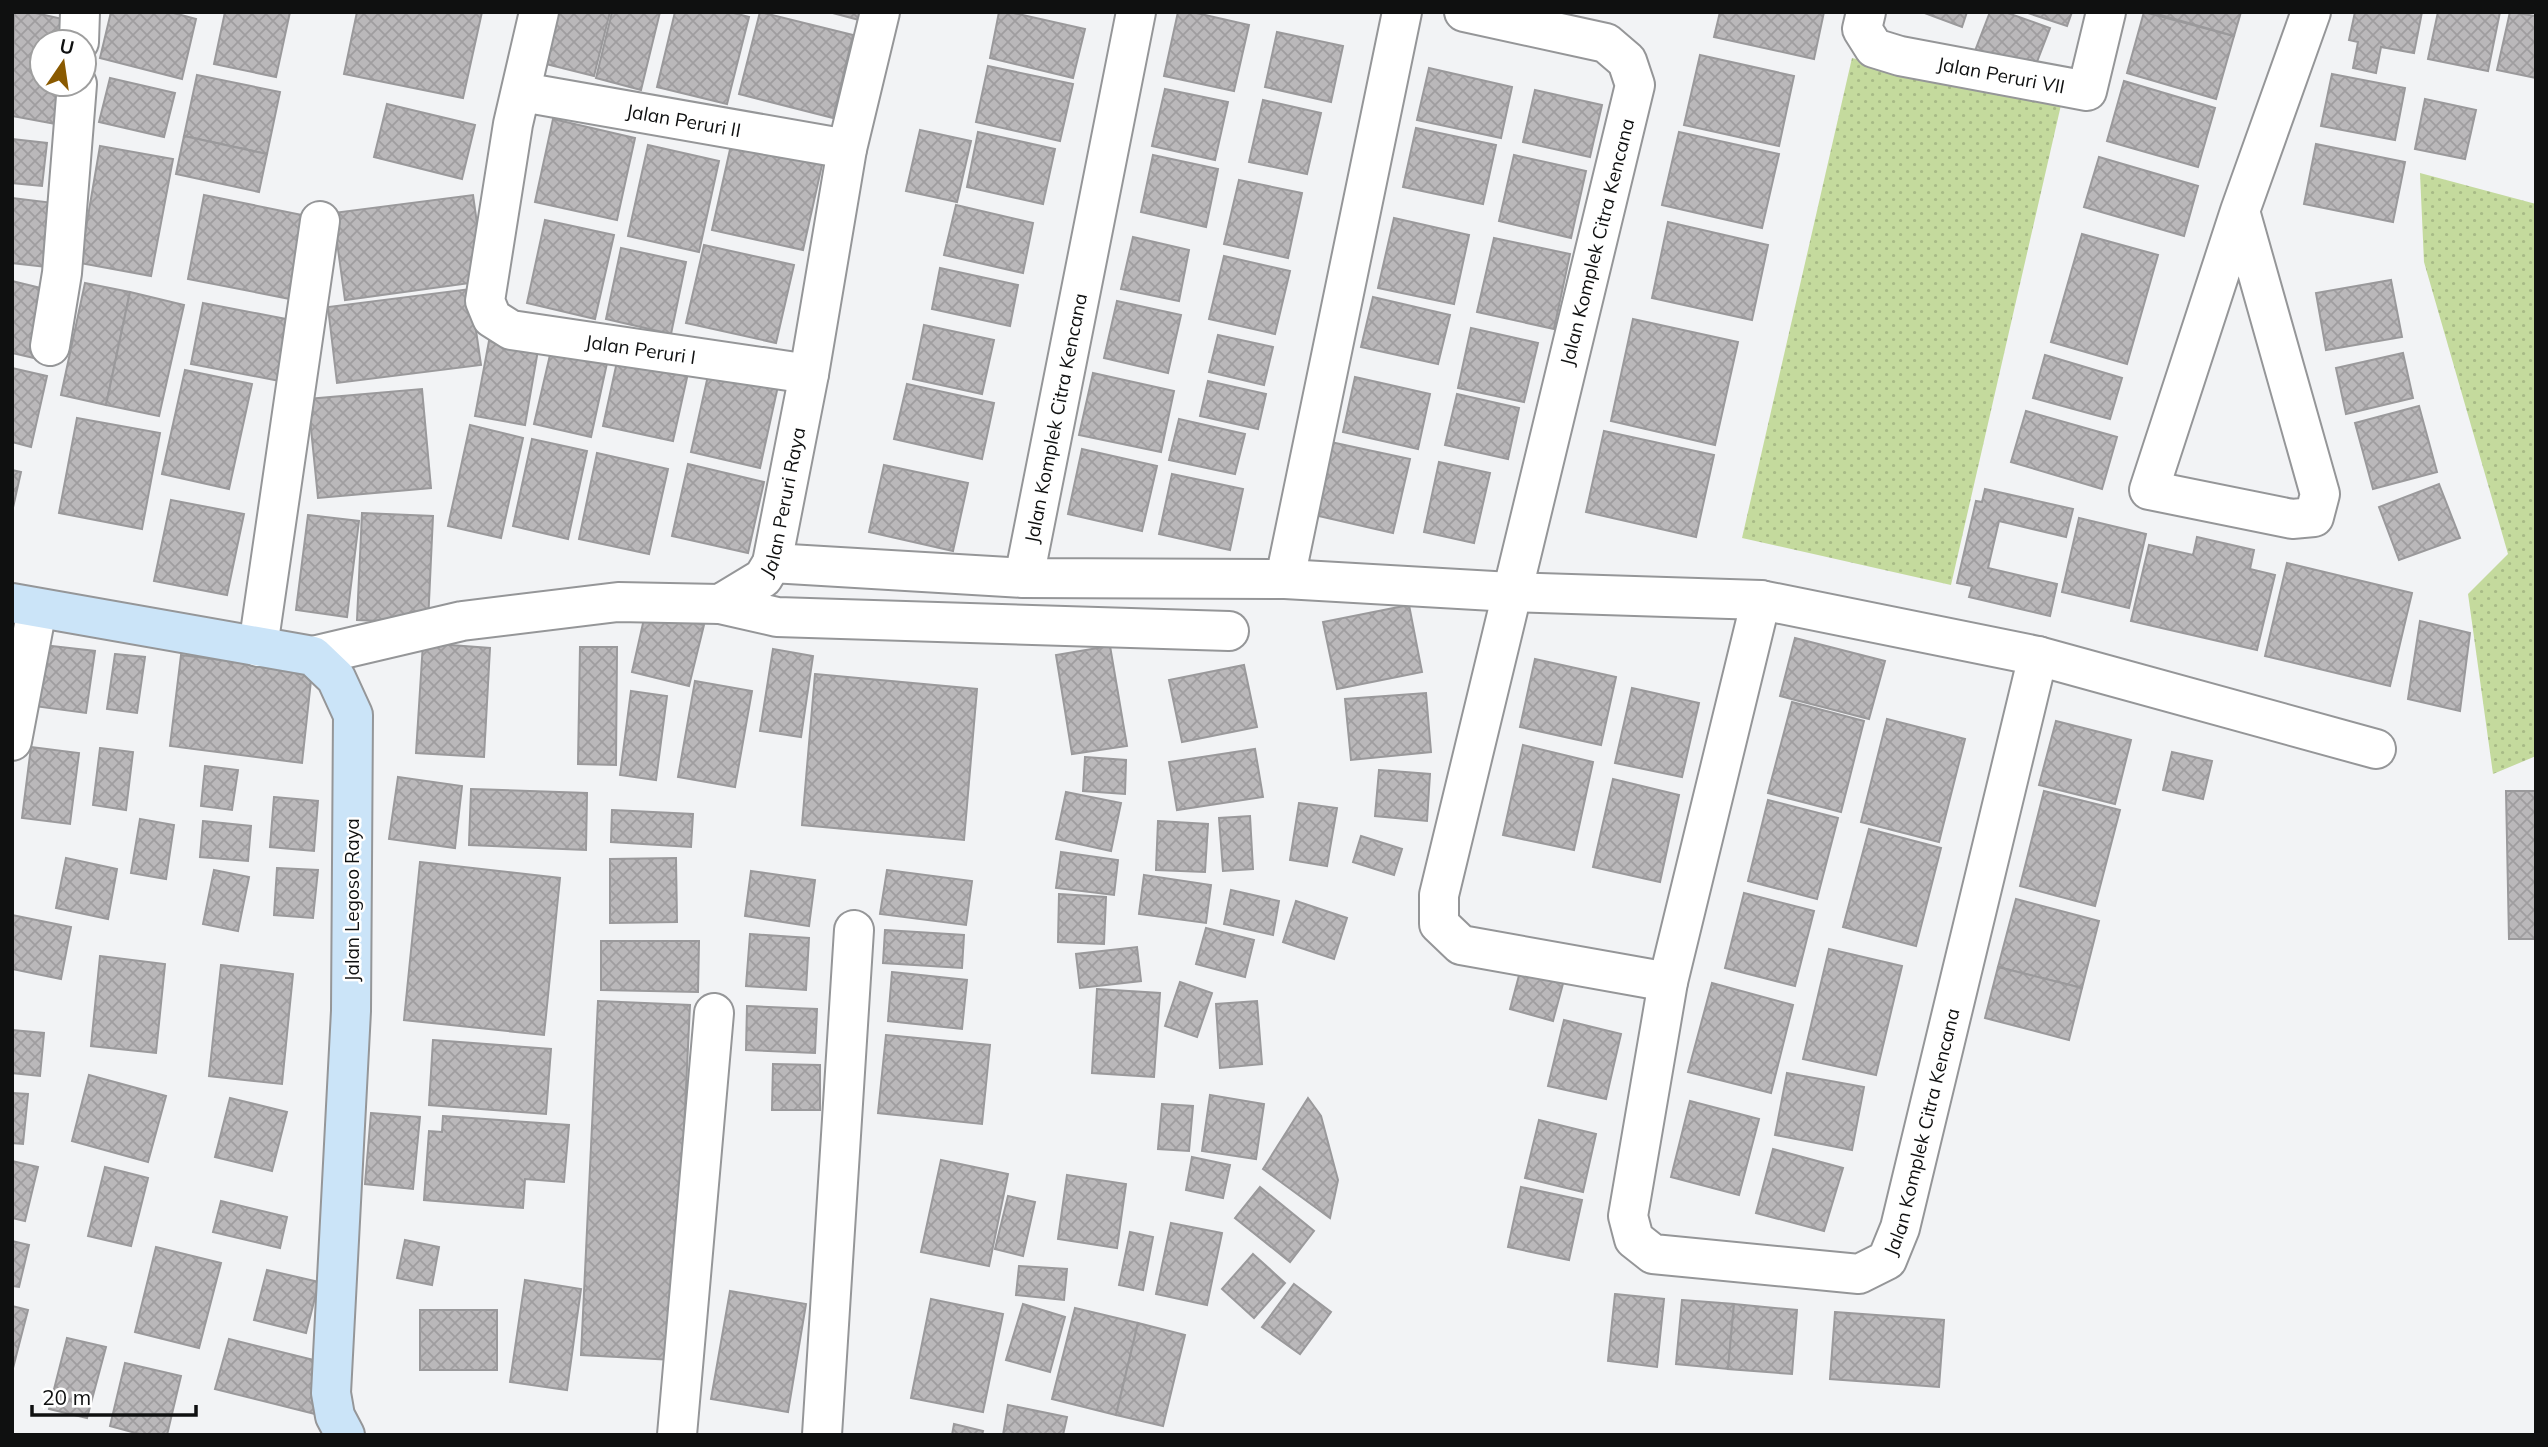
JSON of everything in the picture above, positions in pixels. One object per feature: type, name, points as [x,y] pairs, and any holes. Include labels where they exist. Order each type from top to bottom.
[{"type":"street","points":[[522,92],[539,12]]},
{"type":"street","name":"Jalan Peruri Raya","points":[[720,604],[763,578],[772,563],[809,374],[847,149],[880,12]]},
{"type":"street","name":"Jalan Komplek Citra Kencana","points":[[1024,578],[1136,12]]},
{"type":"street","points":[[1285,579],[1402,12]]},
{"type":"street","name":"Jalan Komplek Citra Kencana","points":[[1464,12],[1606,43],[1627,61],[1635,85],[1438,895],[1439,924],[1461,945],[1668,982]]},
{"type":"street","name":"Jalan Peruri VII","points":[[1866,12],[1862,29],[1874,48],[1900,56],[2087,91],[2106,12]]},
{"type":"street","points":[[2240,211],[2320,494],[2314,517],[2292,519],[2150,490],[2240,211],[2311,12]]},
{"type":"street","name":"Jalan Peruri II","points":[[522,92],[847,149]]},
{"type":"street","name":"Jalan Peruri I","points":[[522,92],[513,124],[485,301],[492,318],[511,330],[809,374]]},
{"type":"street","points":[[50,346],[62,273],[76,98]]},
{"type":"street","points":[[258,647],[320,221]]},
{"type":"street","points":[[772,563],[1024,578],[1285,579],[1511,592],[1761,600],[2038,656],[2376,749]]},
{"type":"street","name":"Jalan Komplek Citra Kencana","points":[[1761,600],[1668,982],[1628,1216],[1634,1239],[1653,1254],[1859,1274],[1887,1260],[1900,1228],[2038,656]]},
{"type":"street","points":[[12,741],[24,606],[313,656],[462,621],[618,602],[720,604],[777,617],[1229,632]]},
{"type":"street","name":"Jalan Legoso Raya","points":[[313,656],[336,678],[353,715],[351,1011],[331,1393],[335,1416],[345,1435]]},
{"type":"street","points":[[822,1435],[854,930]]},
{"type":"street","points":[[677,1435],[714,1013]]},
{"type":"green space","points":[[1852,58],[2061,105],[1951,585],[1742,538]]},
{"type":"green space","points":[[2420,173],[2536,204],[2536,756],[2493,774],[2468,594],[2508,554],[2424,262]]},
{"type":"building","points":[[14,12],[31,12],[76,22],[75,28],[28,28],[28,98],[61,98],[56,124],[12,116]]},
{"type":"building","points":[[111,12],[170,12],[196,19],[182,79],[100,58]]},
{"type":"building","points":[[225,12],[290,12],[276,77],[214,64]]},
{"type":"building","points":[[357,12],[482,12],[463,98],[344,74]]},
{"type":"building","points":[[555,12],[610,12],[594,76],[542,63]]},
{"type":"building","points":[[612,12],[660,12],[641,90],[596,78]]},
{"type":"building","points":[[675,12],[730,12],[749,17],[727,104],[657,87]]},
{"type":"building","points":[[760,12],[853,35],[833,118],[739,94]]},
{"type":"building","points":[[829,12],[861,12],[859,20]]},
{"type":"building","points":[[999,12],[1085,29],[1073,78],[990,58]]},
{"type":"building","points":[[1178,12],[1192,12],[1249,25],[1234,91],[1164,76]]},
{"type":"building","points":[[1720,12],[1824,12],[1814,59],[1714,37]]},
{"type":"building","points":[[1922,12],[1967,12],[1962,27]]},
{"type":"building","points":[[1990,12],[2005,12],[2050,28],[2033,72],[1975,51]]},
{"type":"building","points":[[2025,12],[2072,12],[2067,26]]},
{"type":"building","points":[[2144,12],[2234,36],[2216,99],[2127,73]]},
{"type":"building","points":[[2150,12],[2241,12],[2234,36]]},
{"type":"building","points":[[2355,12],[2422,12],[2414,53],[2381,47],[2376,73],[2353,68],[2358,42],[2349,40]]},
{"type":"building","points":[[2438,12],[2500,12],[2488,71],[2428,59]]},
{"type":"building","points":[[2510,12],[2536,16],[2536,78],[2497,70]]},
{"type":"building","points":[[1277,32],[1343,46],[1331,102],[1265,87]]},
{"type":"building","points":[[1700,55],[1794,76],[1779,146],[1684,125]]},
{"type":"building","points":[[988,66],[1073,84],[1060,141],[976,122]]},
{"type":"building","points":[[1429,68],[1512,87],[1501,138],[1417,120]]},
{"type":"building","points":[[2332,74],[2405,88],[2395,140],[2321,126]]},
{"type":"building","points":[[197,75],[280,92],[267,154],[184,136]]},
{"type":"building","points":[[110,78],[175,93],[164,137],[99,122]]},
{"type":"building","points":[[2124,81],[2215,108],[2198,167],[2107,141]]},
{"type":"building","points":[[1165,89],[1228,102],[1215,160],[1152,146]]},
{"type":"building","points":[[1535,90],[1602,105],[1590,157],[1523,142]]},
{"type":"building","points":[[2425,99],[2476,110],[2465,159],[2415,149]]},
{"type":"building","points":[[1263,100],[1321,113],[1307,174],[1249,162]]},
{"type":"building","points":[[387,104],[475,125],[462,179],[374,157]]},
{"type":"building","points":[[553,119],[635,138],[617,220],[535,202]]},
{"type":"building","points":[[1416,128],[1496,145],[1483,204],[1403,187]]},
{"type":"building","points":[[920,130],[971,141],[957,202],[906,191]]},
{"type":"building","points":[[978,132],[1055,149],[1043,204],[967,187]]},
{"type":"building","points":[[1679,132],[1779,154],[1762,228],[1662,205]]},
{"type":"building","points":[[184,136],[267,154],[259,192],[176,174]]},
{"type":"building","points":[[12,139],[47,143],[42,186],[12,183]]},
{"type":"building","points":[[2316,144],[2405,162],[2393,222],[2304,204]]},
{"type":"building","points":[[648,145],[719,161],[699,252],[628,236]]},
{"type":"building","points":[[731,145],[822,165],[803,250],[712,230]]},
{"type":"building","points":[[100,146],[173,159],[151,276],[80,263]]},
{"type":"building","points":[[1153,155],[1218,169],[1206,227],[1141,212]]},
{"type":"building","points":[[1514,155],[1586,171],[1571,238],[1499,221]]},
{"type":"building","points":[[2099,157],[2198,186],[2184,236],[2084,207]]},
{"type":"building","points":[[1239,180],[1302,193],[1288,258],[1224,244]]},
{"type":"building","points":[[204,195],[307,216],[290,299],[188,279]]},
{"type":"building","points":[[473,195],[485,281],[345,300],[333,213]]},
{"type":"building","points":[[12,198],[54,203],[46,267],[12,263]]},
{"type":"building","points":[[956,205],[1033,223],[1023,273],[944,255]]},
{"type":"building","points":[[1394,218],[1469,235],[1454,304],[1378,288]]},
{"type":"building","points":[[545,220],[614,235],[595,319],[527,303]]},
{"type":"building","points":[[1668,222],[1768,245],[1752,320],[1652,298]]},
{"type":"building","points":[[2082,234],[2158,255],[2127,364],[2051,342]]},
{"type":"building","points":[[1133,237],[1189,250],[1179,301],[1121,289]]},
{"type":"building","points":[[1494,238],[1570,254],[1554,329],[1477,312]]},
{"type":"building","points":[[704,245],[794,265],[776,343],[686,323]]},
{"type":"building","points":[[621,248],[686,262],[671,334],[606,319]]},
{"type":"building","points":[[1224,256],[1290,271],[1275,334],[1209,319]]},
{"type":"building","points":[[940,268],[1018,285],[1010,326],[932,309]]},
{"type":"building","points":[[2391,280],[2402,337],[2326,350],[2316,293]]},
{"type":"building","points":[[12,281],[49,290],[34,358],[12,353]]},
{"type":"building","points":[[85,283],[130,292],[106,405],[61,395]]},
{"type":"building","points":[[470,289],[481,365],[337,383],[328,307]]},
{"type":"building","points":[[130,292],[184,305],[159,416],[106,405]]},
{"type":"building","points":[[1373,297],[1450,315],[1438,364],[1361,347]]},
{"type":"building","points":[[1117,301],[1181,315],[1168,373],[1104,358]]},
{"type":"building","points":[[203,303],[302,322],[290,383],[191,364]]},
{"type":"building","points":[[1633,319],[1738,342],[1715,445],[1611,421]]},
{"type":"building","points":[[924,325],[994,340],[982,394],[913,379]]},
{"type":"building","points":[[1471,328],[1538,343],[1524,402],[1458,388]]},
{"type":"building","points":[[1218,335],[1273,347],[1264,385],[1209,372]]},
{"type":"building","points":[[489,341],[538,350],[525,425],[475,416]]},
{"type":"building","points":[[553,342],[609,354],[591,437],[534,424]]},
{"type":"building","points":[[620,348],[690,364],[673,441],[603,426]]},
{"type":"building","points":[[2403,353],[2413,398],[2346,414],[2336,368]]},
{"type":"building","points":[[2045,355],[2122,378],[2110,419],[2033,398]]},
{"type":"building","points":[[12,368],[47,376],[31,447],[12,442]]},
{"type":"building","points":[[185,370],[252,384],[229,489],[162,474]]},
{"type":"building","points":[[709,371],[778,386],[760,468],[691,452]]},
{"type":"building","points":[[1093,373],[1174,391],[1161,452],[1079,435]]},
{"type":"building","points":[[1355,377],[1430,394],[1418,449],[1343,432]]},
{"type":"building","points":[[1208,381],[1266,394],[1258,429],[1200,416]]},
{"type":"building","points":[[907,384],[994,403],[982,459],[894,439]]},
{"type":"building","points":[[422,389],[431,488],[318,498],[308,399]]},
{"type":"building","points":[[1457,394],[1519,408],[1508,459],[1445,445]]},
{"type":"building","points":[[2419,406],[2437,472],[2373,489],[2355,423]]},
{"type":"building","points":[[2026,411],[2117,437],[2102,489],[2011,462]]},
{"type":"building","points":[[77,418],[160,433],[142,529],[59,513]]},
{"type":"building","points":[[1179,419],[1245,434],[1235,474],[1169,460]]},
{"type":"building","points":[[470,425],[523,438],[501,538],[448,526]]},
{"type":"building","points":[[1604,431],[1714,455],[1696,537],[1586,512]]},
{"type":"building","points":[[532,439],[587,451],[568,539],[513,526]]},
{"type":"building","points":[[1326,441],[1410,459],[1393,533],[1310,514]]},
{"type":"building","points":[[1082,449],[1157,466],[1142,531],[1068,514]]},
{"type":"building","points":[[597,453],[668,469],[649,554],[579,539]]},
{"type":"building","points":[[1439,462],[1490,473],[1474,543],[1424,532]]},
{"type":"building","points":[[688,464],[764,482],[748,553],[672,536]]},
{"type":"building","points":[[884,465],[968,483],[953,551],[869,532]]},
{"type":"building","points":[[12,470],[21,472],[12,512]]},
{"type":"building","points":[[1172,474],[1243,489],[1230,550],[1159,534]]},
{"type":"building","points":[[2439,484],[2460,538],[2399,560],[2379,507]]},
{"type":"building","points":[[1985,489],[2073,509],[2066,537],[1999,521],[1988,568],[2057,584],[2050,616],[1969,597],[1972,586],[1957,583],[1976,501],[1982,502]]},
{"type":"building","points":[[171,500],[244,514],[227,595],[154,581]]},
{"type":"building","points":[[362,513],[433,516],[428,623],[357,620]]},
{"type":"building","points":[[308,515],[359,521],[347,617],[296,610]]},
{"type":"building","points":[[2079,518],[2146,534],[2129,608],[2062,592]]},
{"type":"building","points":[[2197,537],[2254,550],[2250,569],[2275,575],[2257,650],[2131,621],[2149,545],[2193,555]]},
{"type":"building","points":[[2287,563],[2412,593],[2390,686],[2265,656]]},
{"type":"building","points":[[1409,605],[1422,672],[1337,689],[1323,622]]},
{"type":"building","points":[[646,610],[704,625],[689,686],[632,672]]},
{"type":"building","points":[[2420,621],[2470,633],[2460,711],[2408,699]]},
{"type":"building","points":[[1795,638],[1885,661],[1869,719],[1780,696]]},
{"type":"building","points":[[423,643],[490,648],[484,757],[416,753]]},
{"type":"building","points":[[43,645],[95,651],[86,713],[34,706]]},
{"type":"building","points":[[1110,646],[1127,746],[1072,754],[1056,655]]},
{"type":"building","points":[[580,647],[617,647],[616,765],[578,764]]},
{"type":"building","points":[[773,649],[813,656],[801,737],[760,731]]},
{"type":"building","points":[[115,654],[145,657],[137,713],[107,709]]},
{"type":"building","points":[[181,655],[312,671],[302,763],[170,746]]},
{"type":"building","points":[[1535,659],[1616,677],[1601,745],[1520,727]]},
{"type":"building","points":[[1244,665],[1257,727],[1182,742],[1169,680]]},
{"type":"building","points":[[815,674],[977,689],[964,840],[802,825]]},
{"type":"building","points":[[695,681],[752,691],[735,787],[678,777]]},
{"type":"building","points":[[1632,688],[1699,703],[1682,777],[1615,763]]},
{"type":"building","points":[[631,691],[667,696],[656,780],[620,775]]},
{"type":"building","points":[[1426,693],[1431,752],[1351,760],[1345,699]]},
{"type":"building","points":[[1792,702],[1864,721],[1841,812],[1768,793]]},
{"type":"building","points":[[1887,719],[1965,739],[1939,842],[1861,822]]},
{"type":"building","points":[[2056,721],[2131,740],[2115,804],[2039,785]]},
{"type":"building","points":[[1523,745],[1593,762],[1574,850],[1503,835]]},
{"type":"building","points":[[31,747],[79,753],[70,824],[22,818]]},
{"type":"building","points":[[100,748],[133,752],[126,810],[93,805]]},
{"type":"building","points":[[1255,749],[1263,797],[1177,810],[1169,762]]},
{"type":"building","points":[[2172,752],[2212,761],[2203,799],[2163,790]]},
{"type":"building","points":[[1085,757],[1126,760],[1125,794],[1083,791]]},
{"type":"building","points":[[205,766],[238,770],[232,810],[201,806]]},
{"type":"building","points":[[1379,770],[1430,774],[1427,821],[1375,816]]},
{"type":"building","points":[[398,777],[462,786],[455,848],[389,839]]},
{"type":"building","points":[[1613,779],[1679,795],[1660,882],[1593,867]]},
{"type":"building","points":[[471,789],[587,793],[586,850],[469,845]]},
{"type":"building","points":[[2044,791],[2120,810],[2095,906],[2020,886]]},
{"type":"building","points":[[2506,791],[2536,791],[2536,939],[2509,939]]},
{"type":"building","points":[[1066,792],[1121,803],[1111,851],[1056,839]]},
{"type":"building","points":[[274,797],[318,801],[314,851],[270,847]]},
{"type":"building","points":[[1768,800],[1838,818],[1817,899],[1748,881]]},
{"type":"building","points":[[1299,803],[1337,808],[1327,866],[1290,860]]},
{"type":"building","points":[[612,810],[693,814],[691,847],[611,842]]},
{"type":"building","points":[[1250,816],[1253,869],[1223,871],[1219,818]]},
{"type":"building","points":[[140,819],[174,825],[166,879],[131,873]]},
{"type":"building","points":[[203,821],[251,826],[248,861],[200,857]]},
{"type":"building","points":[[1158,821],[1208,824],[1205,872],[1156,870]]},
{"type":"building","points":[[1869,829],[1941,848],[1916,946],[1843,927]]},
{"type":"building","points":[[1361,836],[1402,849],[1394,875],[1353,862]]},
{"type":"building","points":[[1061,852],[1118,860],[1114,895],[1056,888]]},
{"type":"building","points":[[66,858],[117,869],[108,919],[56,908]]},
{"type":"building","points":[[676,858],[677,922],[610,923],[610,859]]},
{"type":"building","points":[[420,862],[560,878],[544,1035],[404,1020]]},
{"type":"building","points":[[277,868],[318,870],[313,918],[274,915]]},
{"type":"building","points":[[214,870],[249,877],[238,931],[203,924]]},
{"type":"building","points":[[887,870],[972,881],[966,925],[880,914]]},
{"type":"building","points":[[751,871],[815,880],[809,926],[745,916]]},
{"type":"building","points":[[1144,875],[1211,885],[1206,923],[1139,914]]},
{"type":"building","points":[[1231,890],[1279,901],[1273,935],[1224,924]]},
{"type":"building","points":[[1744,893],[1814,911],[1795,986],[1725,968]]},
{"type":"building","points":[[1059,894],[1106,897],[1104,944],[1058,942]]},
{"type":"building","points":[[2016,899],[2099,921],[2082,988],[1998,967]]},
{"type":"building","points":[[1296,901],[1347,918],[1334,959],[1283,942]]},
{"type":"building","points":[[12,915],[71,927],[61,979],[12,969]]},
{"type":"building","points":[[1206,928],[1254,940],[1245,977],[1196,964]]},
{"type":"building","points":[[885,930],[964,935],[962,968],[883,963]]},
{"type":"building","points":[[750,934],[809,938],[806,990],[746,986]]},
{"type":"building","points":[[601,941],[699,941],[698,992],[601,990]]},
{"type":"building","points":[[1137,947],[1141,981],[1080,988],[1076,954]]},
{"type":"building","points":[[1829,949],[1902,966],[1876,1075],[1803,1059]]},
{"type":"building","points":[[100,956],[165,964],[156,1053],[91,1046]]},
{"type":"building","points":[[221,965],[293,974],[282,1084],[209,1076]]},
{"type":"building","points":[[1998,967],[2082,988],[2069,1040],[1985,1018]]},
{"type":"building","points":[[1521,968],[1564,980],[1553,1021],[1510,1009]]},
{"type":"building","points":[[892,972],[967,980],[962,1029],[888,1021]]},
{"type":"building","points":[[1180,982],[1212,993],[1197,1037],[1165,1026]]},
{"type":"building","points":[[1712,983],[1793,1005],[1771,1093],[1688,1072]]},
{"type":"building","points":[[1097,989],[1160,993],[1154,1077],[1092,1073]]},
{"type":"building","points":[[598,1001],[690,1005],[673,1360],[581,1355]]},
{"type":"building","points":[[1257,1001],[1262,1064],[1220,1068],[1216,1004]]},
{"type":"building","points":[[747,1006],[817,1009],[815,1053],[746,1050]]},
{"type":"building","points":[[1564,1020],[1621,1034],[1606,1099],[1548,1086]]},
{"type":"building","points":[[12,1030],[44,1033],[40,1076],[12,1073]]},
{"type":"building","points":[[886,1035],[990,1045],[982,1124],[878,1113]]},
{"type":"building","points":[[433,1040],[551,1049],[546,1114],[429,1105]]},
{"type":"building","points":[[773,1064],[820,1065],[820,1110],[772,1110]]},
{"type":"building","points":[[1787,1073],[1864,1087],[1852,1150],[1775,1135]]},
{"type":"building","points":[[89,1075],[166,1096],[148,1162],[72,1141]]},
{"type":"building","points":[[12,1093],[28,1094],[23,1144],[12,1143]]},
{"type":"building","points":[[1210,1095],[1264,1104],[1256,1159],[1202,1151]]},
{"type":"building","points":[[230,1098],[287,1112],[272,1171],[215,1157]]},
{"type":"building","points":[[1308,1098],[1321,1116],[1338,1180],[1330,1218],[1263,1169]]},
{"type":"building","points":[[1690,1101],[1759,1119],[1739,1195],[1671,1177]]},
{"type":"building","points":[[1162,1104],[1193,1106],[1189,1151],[1158,1149]]},
{"type":"building","points":[[371,1113],[420,1117],[413,1189],[365,1184]]},
{"type":"building","points":[[443,1116],[569,1125],[564,1182],[525,1179],[523,1208],[424,1200],[429,1131],[442,1132]]},
{"type":"building","points":[[1539,1120],[1596,1134],[1583,1192],[1525,1178]]},
{"type":"building","points":[[1773,1149],[1843,1168],[1824,1231],[1756,1213]]},
{"type":"building","points":[[1192,1157],[1230,1165],[1223,1198],[1186,1190]]},
{"type":"building","points":[[941,1160],[1008,1174],[989,1266],[921,1252]]},
{"type":"building","points":[[12,1161],[38,1167],[25,1221],[12,1218]]},
{"type":"building","points":[[105,1167],[148,1178],[131,1246],[88,1236]]},
{"type":"building","points":[[1067,1175],[1126,1184],[1117,1248],[1058,1239]]},
{"type":"building","points":[[1260,1187],[1314,1231],[1290,1262],[1235,1218]]},
{"type":"building","points":[[1521,1187],[1582,1200],[1569,1260],[1508,1247]]},
{"type":"building","points":[[1008,1196],[1035,1202],[1023,1256],[995,1249]]},
{"type":"building","points":[[221,1201],[287,1217],[280,1248],[213,1232]]},
{"type":"building","points":[[1171,1223],[1222,1233],[1207,1305],[1156,1294]]},
{"type":"building","points":[[1130,1232],[1153,1237],[1143,1290],[1119,1285]]},
{"type":"building","points":[[405,1240],[439,1247],[432,1285],[397,1278]]},
{"type":"building","points":[[12,1241],[29,1245],[19,1287],[12,1286]]},
{"type":"building","points":[[156,1247],[221,1263],[199,1348],[135,1332]]},
{"type":"building","points":[[1253,1254],[1285,1283],[1254,1318],[1222,1289]]},
{"type":"building","points":[[1019,1266],[1067,1269],[1064,1300],[1016,1295]]},
{"type":"building","points":[[267,1270],[319,1282],[306,1333],[254,1320]]},
{"type":"building","points":[[525,1280],[581,1289],[567,1390],[510,1382]]},
{"type":"building","points":[[1294,1284],[1331,1312],[1300,1354],[1262,1327]]},
{"type":"building","points":[[730,1291],[806,1304],[788,1412],[711,1399]]},
{"type":"building","points":[[1615,1294],[1664,1299],[1657,1367],[1608,1361]]},
{"type":"building","points":[[931,1299],[1003,1314],[983,1412],[911,1398]]},
{"type":"building","points":[[1682,1300],[1734,1304],[1728,1369],[1676,1364]]},
{"type":"building","points":[[1023,1304],[1065,1317],[1050,1372],[1006,1360]]},
{"type":"building","points":[[1734,1304],[1797,1310],[1792,1374],[1728,1369]]},
{"type":"building","points":[[12,1306],[28,1310],[12,1372]]},
{"type":"building","points":[[1075,1308],[1138,1323],[1116,1415],[1052,1399]]},
{"type":"building","points":[[420,1310],[497,1310],[497,1370],[420,1370]]},
{"type":"building","points":[[1835,1312],[1944,1320],[1939,1387],[1830,1379]]},
{"type":"building","points":[[1138,1323],[1185,1335],[1163,1426],[1116,1415]]},
{"type":"building","points":[[67,1338],[106,1347],[87,1418],[49,1409]]},
{"type":"building","points":[[229,1339],[326,1363],[315,1414],[215,1389]]},
{"type":"building","points":[[125,1363],[181,1376],[167,1435],[143,1435],[110,1426]]},
{"type":"building","points":[[1008,1405],[1067,1417],[1063,1435],[1003,1435]]},
{"type":"building","points":[[954,1424],[983,1431],[982,1435],[952,1435]]}]
